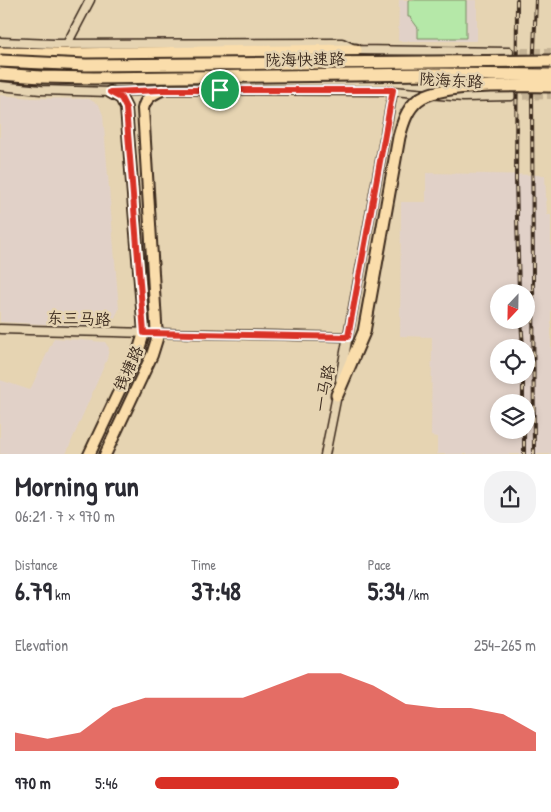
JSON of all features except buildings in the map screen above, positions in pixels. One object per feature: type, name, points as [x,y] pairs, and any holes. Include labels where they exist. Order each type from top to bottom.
[{"type":"highway","points":[[0,54],[356,50]]},
{"type":"highway","name":"陇海快速路","points":[[0,61],[86,64],[551,62]]},
{"type":"highway","name":"陇海快速路","points":[[0,74],[84,78],[434,74],[551,75]]},
{"type":"highway","points":[[336,395],[364,332],[399,136],[407,113],[424,96],[447,89],[551,86]]},
{"type":"main road","name":"钱塘路","points":[[104,454],[152,354],[157,339],[143,109],[148,97],[162,90]]},
{"type":"main road","name":"钱塘路","points":[[89,454],[139,349],[144,333],[126,108],[121,98],[110,92]]},
{"type":"street","points":[[67,44],[90,0]]},
{"type":"street","name":"陇海东路","points":[[0,42],[67,44],[342,43],[356,50],[509,52]]},
{"type":"street","name":"陇海东路","points":[[0,86],[41,90],[110,92],[162,90],[393,90],[463,97],[511,96]]},
{"type":"street","name":"一马路","points":[[325,454],[393,90]]},
{"type":"street","name":"东三马路","points":[[0,329],[124,334],[157,332],[348,337]]},
{"type":"shaded area","points":[[399,0],[477,0],[477,41],[398,41]]},
{"type":"shaded area","points":[[0,95],[31,98],[89,99],[99,105],[103,115],[119,309],[112,324],[108,327],[0,322]]},
{"type":"shaded area","points":[[426,173],[545,175],[547,215],[551,215],[551,454],[437,454],[437,437],[431,436],[432,337],[400,336],[401,202],[426,202]]},
{"type":"shaded area","points":[[54,338],[105,342],[109,348],[107,359],[66,454],[0,454],[0,380],[30,390]]},
{"type":"green space","points":[[408,0],[466,0],[466,38],[418,38],[418,28],[408,17]]},
{"type":"tunnel","points":[[509,52],[551,52]]},
{"type":"tunnel","points":[[511,96],[551,95]]},
{"type":"railway","points":[[517,0],[516,180],[519,284]]},
{"type":"railway","points":[[534,454],[532,99],[536,0]]},
{"type":"railway","points":[[522,329],[522,339]]},
{"type":"railway","points":[[523,384],[523,394]]},
{"type":"railway","points":[[524,439],[524,454]]},
{"type":"route","points":[[220,90],[393,90],[348,337],[144,333],[126,108],[121,98],[110,92],[220,90]]}]
